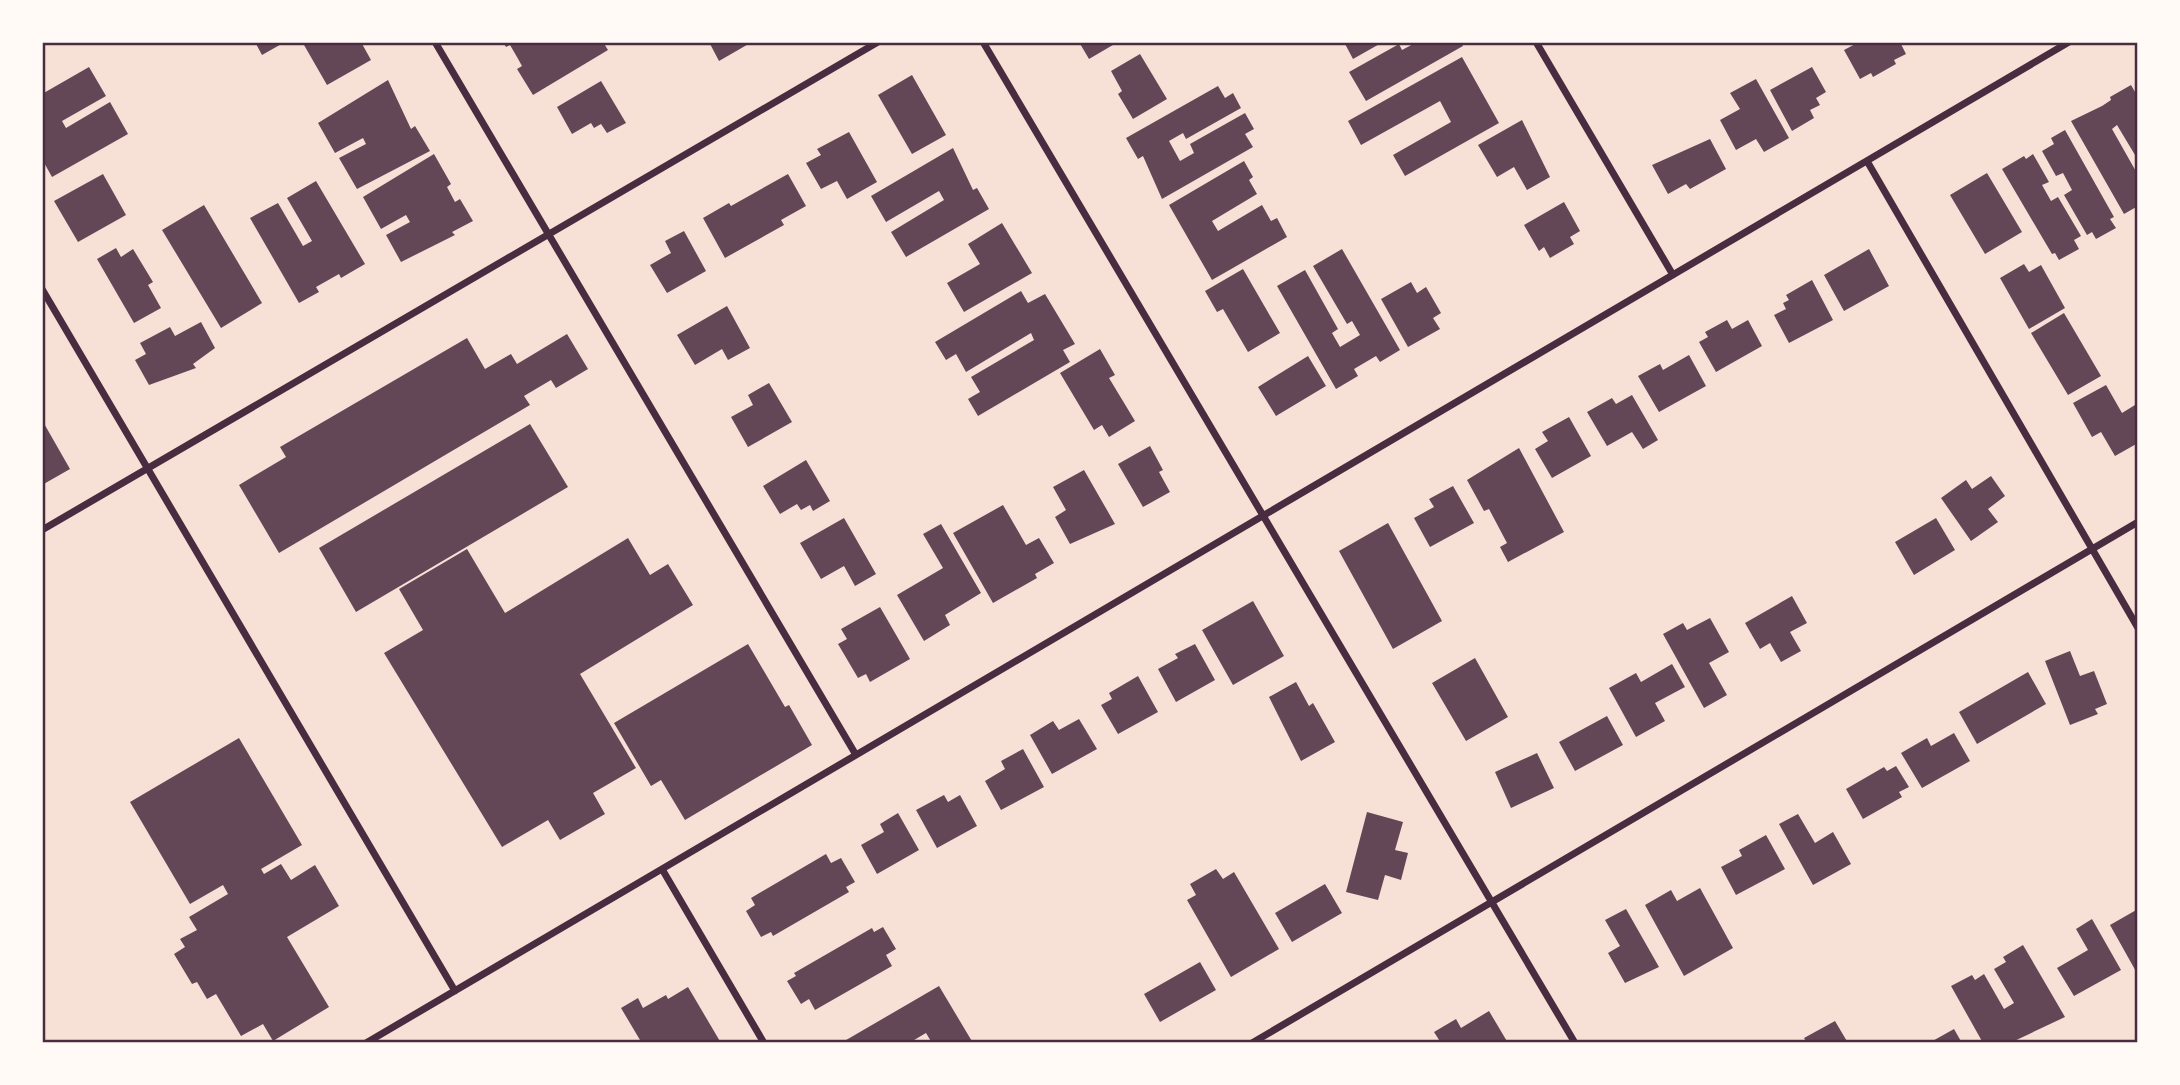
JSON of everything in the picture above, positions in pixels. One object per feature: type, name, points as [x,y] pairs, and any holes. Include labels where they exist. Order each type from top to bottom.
[{"type":"street","points":[[435,42],[856,755]]},
{"type":"street","points":[[42,530],[149,470],[878,42]]},
{"type":"street","points":[[983,42],[1575,1043]]},
{"type":"street","points":[[1536,42],[1673,275]]},
{"type":"street","points":[[366,1043],[2069,42]]},
{"type":"street","points":[[1867,161],[2138,628]]},
{"type":"street","points":[[42,289],[455,991]]},
{"type":"street","points":[[1252,1043],[2138,522]]},
{"type":"street","points":[[662,869],[764,1043]]},
{"type":"building","points":[[255,42],[285,42],[262,55]]},
{"type":"building","points":[[310,42],[333,42],[335,45],[340,42],[361,42],[371,60],[327,85],[304,45]]},
{"type":"building","points":[[503,42],[541,42],[543,45],[548,42],[603,42],[608,50],[533,95],[517,69],[522,66],[517,57],[510,45],[506,47]]},
{"type":"building","points":[[709,42],[752,42],[719,61]]},
{"type":"building","points":[[1079,42],[1118,42],[1089,59]]},
{"type":"building","points":[[1344,42],[1383,42],[1353,59]]},
{"type":"building","points":[[1417,42],[1461,42],[1463,46],[1366,101],[1349,72],[1399,44],[1402,50]]},
{"type":"building","points":[[1859,42],[1900,42],[1906,54],[1894,60],[1896,64],[1873,77],[1871,73],[1860,79],[1844,50]]},
{"type":"building","points":[[1140,54],[1167,99],[1133,119],[1118,94],[1122,91],[1111,71]]},
{"type":"building","points":[[1462,57],[1499,123],[1405,176],[1393,155],[1451,122],[1440,101],[1361,145],[1348,121]]},
{"type":"building","points":[[89,67],[106,96],[62,121],[66,128],[110,102],[128,134],[52,177],[42,159],[42,94]]},
{"type":"building","points":[[1812,67],[1826,92],[1816,98],[1820,105],[1810,110],[1814,118],[1792,131],[1770,90]]},
{"type":"building","points":[[912,75],[946,135],[912,154],[878,95]]},
{"type":"building","points":[[1756,79],[1789,138],[1764,152],[1756,139],[1736,150],[1720,120],[1740,109],[1730,93]]},
{"type":"building","points":[[388,80],[411,129],[415,126],[430,151],[357,189],[339,158],[366,144],[363,138],[335,153],[318,123]]},
{"type":"building","points":[[601,81],[626,123],[607,133],[601,124],[594,128],[591,123],[572,134],[557,107]]},
{"type":"building","points":[[2131,85],[2138,97],[2138,160],[2117,125],[2112,129],[2138,175],[2138,206],[2124,214],[2071,121],[2102,106],[2111,100],[2110,97]]},
{"type":"building","points":[[1218,86],[1225,98],[1233,93],[1241,108],[1186,139],[1183,133],[1169,141],[1180,161],[1194,153],[1190,144],[1245,113],[1254,129],[1245,134],[1253,147],[1162,199],[1143,156],[1138,159],[1126,138]]},
{"type":"building","points":[[1522,120],[1550,177],[1527,190],[1514,167],[1497,177],[1478,145]]},
{"type":"building","points":[[2065,130],[2114,217],[2110,219],[2116,228],[2096,239],[2092,232],[2087,235],[2064,195],[2072,190],[2063,173],[2056,176],[2042,151],[2054,144],[2051,138]]},
{"type":"building","points":[[849,132],[877,182],[847,199],[837,181],[821,189],[806,163],[821,155],[817,149]]},
{"type":"building","points":[[1710,139],[1726,169],[1690,189],[1686,184],[1668,194],[1652,165]]},
{"type":"building","points":[[953,148],[973,190],[977,188],[989,209],[906,257],[891,232],[944,200],[939,191],[886,222],[871,196]]},
{"type":"building","points":[[434,154],[451,184],[447,187],[455,202],[460,199],[473,221],[452,232],[455,235],[401,262],[386,235],[410,222],[406,215],[381,229],[363,197]]},
{"type":"building","points":[[2033,154],[2049,182],[2042,185],[2051,201],[2058,197],[2081,236],[2074,240],[2079,249],[2059,260],[2055,253],[2052,254],[2002,169],[2024,156],[2026,159]]},
{"type":"building","points":[[1244,161],[1253,177],[1249,180],[1257,194],[1212,221],[1218,231],[1262,205],[1271,221],[1277,218],[1287,237],[1212,280],[1169,205]]},
{"type":"building","points":[[1987,173],[2022,232],[1985,254],[1950,195]]},
{"type":"building","points":[[103,174],[126,215],[78,242],[54,201]]},
{"type":"building","points":[[788,174],[806,206],[781,220],[784,225],[725,258],[703,218],[729,203],[731,206]]},
{"type":"building","points":[[316,181],[365,264],[341,278],[339,274],[316,287],[319,292],[299,303],[250,218],[278,203],[303,246],[312,241],[287,198]]},
{"type":"building","points":[[1564,202],[1580,231],[1570,237],[1574,244],[1550,258],[1544,247],[1539,251],[1524,225]]},
{"type":"building","points":[[204,205],[262,303],[221,328],[162,230]]},
{"type":"building","points":[[1002,223],[1032,273],[964,312],[947,283],[980,264],[968,244]]},
{"type":"building","points":[[684,231],[706,271],[667,293],[650,265],[671,253],[665,241]]},
{"type":"building","points":[[116,248],[121,257],[133,249],[153,282],[148,285],[161,308],[134,323],[97,259]]},
{"type":"building","points":[[1342,249],[1400,350],[1380,362],[1376,356],[1354,369],[1358,376],[1336,389],[1277,286],[1305,270],[1338,329],[1332,333],[1340,347],[1360,335],[1352,321],[1347,324],[1313,266]]},
{"type":"building","points":[[1869,249],[1889,286],[1844,311],[1824,275]]},
{"type":"building","points":[[2024,264],[2029,272],[2041,265],[2065,308],[2029,329],[2000,278]]},
{"type":"building","points":[[1243,269],[1280,333],[1248,352],[1223,309],[1217,312],[1205,291]]},
{"type":"building","points":[[1812,280],[1833,320],[1789,343],[1774,315],[1786,309],[1783,303],[1789,300],[1786,295]]},
{"type":"building","points":[[1411,282],[1417,293],[1426,287],[1441,313],[1433,318],[1440,329],[1408,347],[1381,299]]},
{"type":"building","points":[[1021,291],[1028,303],[1045,294],[1075,344],[1063,350],[1070,362],[978,416],[968,399],[980,392],[971,377],[1034,340],[1031,333],[966,372],[956,354],[946,360],[935,342]]},
{"type":"building","points":[[727,306],[750,348],[728,360],[722,349],[695,365],[677,335]]},
{"type":"building","points":[[2064,313],[2101,376],[2068,395],[2031,333]]},
{"type":"building","points":[[1727,320],[1732,329],[1748,320],[1762,346],[1716,372],[1699,342],[1708,337],[1705,332]]},
{"type":"building","points":[[201,322],[215,348],[193,364],[196,368],[149,385],[135,360],[146,354],[140,343],[170,327],[175,336]]},
{"type":"building","points":[[567,334],[588,369],[556,388],[551,380],[524,396],[530,405],[279,553],[239,485],[286,457],[280,447],[467,338],[485,369],[511,354],[517,364]]},
{"type":"building","points":[[1100,349],[1115,375],[1109,378],[1135,421],[1109,437],[1102,425],[1094,430],[1060,373]]},
{"type":"building","points":[[1689,355],[1706,386],[1659,412],[1638,376],[1660,364],[1663,370]]},
{"type":"building","points":[[1308,356],[1326,386],[1276,416],[1258,387]]},
{"type":"building","points":[[769,383],[792,422],[748,447],[731,417],[753,405],[748,395]]},
{"type":"building","points":[[2106,385],[2122,413],[2135,405],[2138,411],[2138,443],[2115,456],[2101,432],[2092,437],[2073,403]]},
{"type":"building","points":[[1632,395],[1658,440],[1643,449],[1632,432],[1607,446],[1587,412],[1612,398],[1616,404]]},
{"type":"building","points":[[1569,417],[1591,456],[1552,478],[1535,449],[1548,441],[1542,432]]},
{"type":"building","points":[[42,420],[70,469],[42,485]]},
{"type":"building","points":[[530,424],[568,487],[356,612],[319,548]]},
{"type":"building","points":[[1150,446],[1163,470],[1159,472],[1170,492],[1143,507],[1118,464]]},
{"type":"building","points":[[1519,448],[1564,532],[1508,562],[1500,547],[1507,543],[1489,509],[1484,511],[1467,480]]},
{"type":"building","points":[[806,460],[830,501],[813,511],[810,505],[801,510],[797,504],[780,514],[763,486]]},
{"type":"building","points":[[1084,470],[1115,524],[1070,544],[1055,517],[1066,510],[1053,487]]},
{"type":"building","points":[[1991,476],[2005,496],[1988,509],[1998,522],[1971,541],[1941,498],[1966,480],[1972,489]]},
{"type":"building","points":[[1453,486],[1474,523],[1430,547],[1414,518],[1434,507],[1429,499]]},
{"type":"building","points":[[1003,505],[1026,545],[1039,538],[1054,563],[1035,574],[1037,578],[993,603],[953,533]]},
{"type":"building","points":[[844,518],[876,574],[855,586],[844,566],[821,579],[800,543]]},
{"type":"building","points":[[1936,518],[1955,550],[1914,575],[1895,542]]},
{"type":"building","points":[[1388,523],[1442,621],[1393,649],[1339,551]]},
{"type":"building","points":[[941,524],[981,593],[945,615],[950,625],[924,641],[897,595],[943,568],[923,534]]},
{"type":"building","points":[[628,538],[650,575],[668,564],[693,605],[580,674],[636,768],[593,793],[605,814],[560,840],[548,820],[502,847],[384,653],[423,630],[399,589],[467,549],[505,613]]},
{"type":"building","points":[[1792,596],[1807,623],[1790,632],[1801,651],[1781,662],[1770,643],[1760,649],[1745,623]]},
{"type":"building","points":[[1253,601],[1284,656],[1233,685],[1202,630]]},
{"type":"building","points":[[880,607],[910,659],[870,682],[866,674],[858,678],[838,644],[847,639],[841,629]]},
{"type":"building","points":[[1710,618],[1729,652],[1709,663],[1727,695],[1704,708],[1663,634],[1683,623],[1687,630]]},
{"type":"building","points":[[748,644],[785,707],[789,705],[812,745],[685,820],[661,780],[651,786],[614,723]]},
{"type":"building","points":[[1195,644],[1215,680],[1176,702],[1158,669],[1178,658],[1175,654]]},
{"type":"building","points":[[2070,651],[2080,676],[2094,671],[2107,704],[2095,709],[2098,714],[2070,725],[2045,661]]},
{"type":"building","points":[[1475,658],[1508,717],[1466,741],[1432,683]]},
{"type":"building","points":[[1672,664],[1685,687],[1655,703],[1665,721],[1636,737],[1609,688],[1636,673],[1641,682]]},
{"type":"building","points":[[2028,672],[2046,704],[1977,744],[1959,712]]},
{"type":"building","points":[[1138,676],[1158,712],[1118,734],[1101,705],[1112,699],[1109,693]]},
{"type":"building","points":[[1296,682],[1309,706],[1313,703],[1335,742],[1301,761],[1269,697]]},
{"type":"building","points":[[1607,716],[1623,745],[1575,771],[1559,742]]},
{"type":"building","points":[[1079,719],[1097,749],[1052,774],[1030,735],[1053,721],[1059,730]]},
{"type":"building","points":[[1954,733],[1970,761],[1922,788],[1901,753],[1927,738],[1931,746]]},
{"type":"building","points":[[239,738],[302,845],[261,869],[264,874],[281,864],[291,880],[315,865],[339,906],[287,937],[329,1007],[273,1041],[263,1024],[241,1036],[216,994],[207,999],[197,982],[192,984],[174,954],[185,947],[180,939],[197,930],[189,917],[228,894],[223,885],[190,904],[130,802]]},
{"type":"building","points":[[1023,749],[1044,787],[1001,810],[985,781],[1005,769],[1001,761]]},
{"type":"building","points":[[1537,753],[1554,788],[1511,808],[1495,772]]},
{"type":"building","points":[[1896,766],[1909,787],[1899,792],[1902,797],[1863,819],[1846,789],[1884,767],[1887,771]]},
{"type":"building","points":[[944,795],[948,802],[960,795],[977,826],[937,848],[916,810]]},
{"type":"building","points":[[1367,812],[1403,822],[1395,850],[1408,853],[1401,880],[1385,875],[1378,900],[1346,892]]},
{"type":"building","points":[[898,813],[919,850],[877,874],[861,845],[884,832],[880,824]]},
{"type":"building","points":[[1798,814],[1815,843],[1833,832],[1851,864],[1813,885],[1779,824]]},
{"type":"building","points":[[1766,835],[1785,869],[1736,895],[1721,867],[1742,856],[1739,850]]},
{"type":"building","points":[[826,854],[831,863],[841,858],[855,882],[846,887],[849,892],[773,936],[771,932],[761,937],[746,911],[755,905],[751,898]]},
{"type":"building","points":[[1216,869],[1223,879],[1234,872],[1279,949],[1231,977],[1187,900],[1196,895],[1190,884]]},
{"type":"building","points":[[1325,884],[1342,913],[1292,942],[1275,913]]},
{"type":"building","points":[[1700,888],[1733,948],[1684,976],[1645,905],[1671,890],[1677,901]]},
{"type":"building","points":[[1626,909],[1659,967],[1625,983],[1608,953],[1620,946],[1605,920]]},
{"type":"building","points":[[2138,909],[2138,975],[2110,925]]},
{"type":"building","points":[[2092,919],[2121,970],[2074,996],[2057,968],[2088,950],[2076,929]]},
{"type":"building","points":[[883,927],[896,949],[886,955],[892,966],[815,1010],[809,999],[801,1004],[787,981],[796,976],[794,973],[872,928],[874,932]]},
{"type":"building","points":[[2023,945],[2065,1017],[2010,1043],[1983,1043],[1951,986],[1972,975],[1975,980],[1984,974],[2004,1009],[2014,1003],[1994,969],[2006,962],[2003,957]]},
{"type":"building","points":[[1200,962],[1216,990],[1160,1022],[1144,994]]},
{"type":"building","points":[[939,986],[973,1043],[932,1043],[926,1033],[909,1043],[841,1043]]},
{"type":"building","points":[[688,987],[721,1043],[634,1043],[640,1040],[621,1008],[638,998],[643,1008],[666,995],[668,999]]},
{"type":"building","points":[[1489,1011],[1508,1043],[1441,1043],[1434,1032],[1456,1019],[1461,1028]]},
{"type":"building","points":[[1835,1021],[1848,1043],[1807,1043],[1804,1038]]},
{"type":"building","points":[[1954,1029],[1962,1043],[1929,1043]]}]
